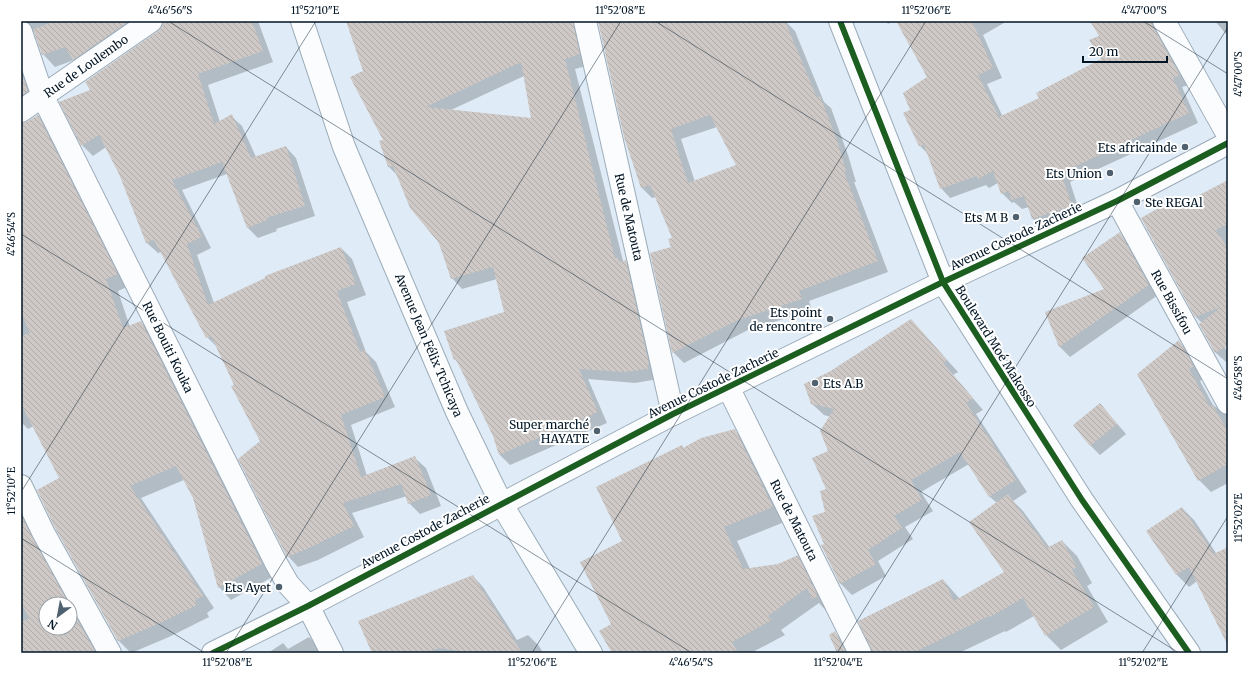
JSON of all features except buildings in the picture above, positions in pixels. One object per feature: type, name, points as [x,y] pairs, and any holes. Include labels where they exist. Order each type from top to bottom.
[{"type":"street","name":"Rue de Loulembo","points":[[21,111],[151,21]]},
{"type":"street","name":"Avenue Jean Félix Tchicaya","points":[[302,21],[344,147],[458,412],[501,503],[591,653]]},
{"type":"street","name":"Rue de Matouta","points":[[585,21],[673,414]]},
{"type":"street","name":"Boulevard Moé Makosso","points":[[840,21],[943,282],[1082,500],[1189,653]]},
{"type":"street","points":[[1164,21],[1228,135]]},
{"type":"street","name":"Rue Bouiti Kouka","points":[[21,32],[43,96],[276,563],[288,584],[308,606],[332,653]]},
{"type":"street","name":"Avenue Costode Zacherie","points":[[213,653],[308,606],[501,503],[673,414],[943,282],[1117,201],[1228,143]]},
{"type":"street","name":"Rue Bissifou","points":[[1117,201],[1228,403]]},
{"type":"street","name":"Rue de Matouta","points":[[728,387],[860,653]]},
{"type":"street","points":[[21,486],[44,532],[110,653]]},
{"type":"cycle path","points":[[840,21],[943,282],[1082,500],[1189,653]]},
{"type":"cycle path","points":[[213,653],[308,606],[673,414],[943,282],[1117,201],[1228,143]]},
{"type":"place","name":"Ets africainde","points":[[1185,147]]},
{"type":"place","name":"Ets Union","points":[[1110,173]]},
{"type":"place","name":"Ste REGAl","points":[[1137,202]]},
{"type":"place","name":"Ets M B","points":[[1016,217]]},
{"type":"place","name":"Ets point de rencontre","points":[[830,319]]},
{"type":"place","name":"Ets A.B","points":[[815,383]]},
{"type":"place","name":"Super marché HAYATE","points":[[597,431]]},
{"type":"place","name":"Ets Ayet","points":[[279,587]]}]
